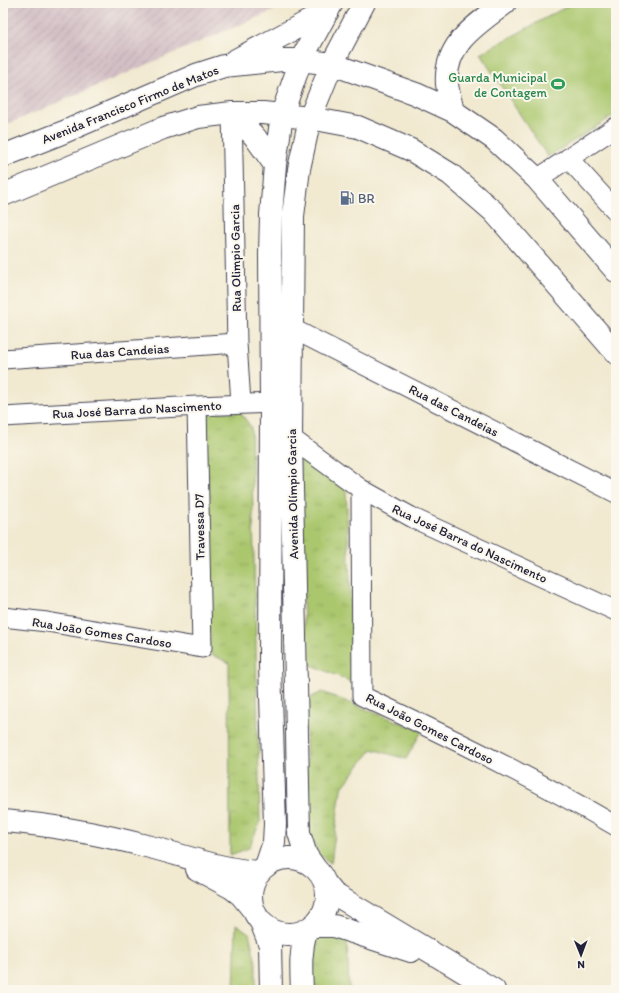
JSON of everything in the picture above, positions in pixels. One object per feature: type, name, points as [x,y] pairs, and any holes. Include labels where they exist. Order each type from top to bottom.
[{"type":"street","name":"Avenida Olímpio Garcia","points":[[320,876],[306,855],[299,833],[291,438],[293,216],[299,169],[310,118],[332,64],[364,3]]},
{"type":"street","points":[[453,111],[447,84],[449,60],[458,43],[470,30],[505,3]]},
{"type":"street","name":"Avenida Olímpio Garcia","points":[[262,869],[274,842],[275,824],[270,665],[270,254],[274,165],[282,114],[301,60],[330,7]]},
{"type":"street","points":[[224,66],[330,7]]},
{"type":"street","name":"Avenida Francisco Firmo de Matos","points":[[3,156],[64,132],[196,75],[224,66],[282,60],[301,60],[332,64],[416,94],[453,111],[494,139],[537,179],[616,271]]},
{"type":"street","points":[[232,113],[255,137],[274,165]]},
{"type":"street","points":[[3,195],[163,128],[198,117],[232,113],[282,114],[358,127],[411,150],[450,174],[494,212],[616,353]]},
{"type":"street","name":"Rua Olimpio Garcia","points":[[232,113],[237,343],[241,403]]},
{"type":"street","points":[[537,179],[616,127]]},
{"type":"street","points":[[568,158],[616,211]]},
{"type":"street","name":"Rua das Candeias","points":[[292,329],[616,493]]},
{"type":"street","name":"Rua das Candeias","points":[[3,359],[237,343]]},
{"type":"street","name":"Rua José Barra do Nascimento","points":[[3,417],[241,403],[271,403]]},
{"type":"street","name":"Travessa D7","points":[[197,406],[202,648]]},
{"type":"street","name":"Rua José Barra do Nascimento","points":[[291,438],[362,489],[415,520],[616,611]]},
{"type":"street","name":"Rua João Gomes Cardoso","points":[[362,489],[362,696],[444,734],[590,810],[616,826]]},
{"type":"street","name":"Rua João Gomes Cardoso","points":[[3,617],[46,622],[202,648]]},
{"type":"street","points":[[3,821],[33,823],[92,833],[149,846],[233,869],[262,869],[278,860],[291,858],[304,861],[320,876],[334,894],[494,990]]},
{"type":"street","points":[[149,846],[207,874],[232,888],[241,895],[271,929],[282,933],[295,933],[309,928],[334,926],[401,947],[459,969]]},
{"type":"street","points":[[262,869],[253,884],[251,898],[270,945],[271,990]]},
{"type":"street","points":[[302,990],[302,946],[309,928],[320,918],[326,907],[327,896],[320,876]]},
{"type":"shaded area","points":[[3,3],[291,3],[3,126]]},
{"type":"green space","name":"Guarda Municipal de Contagem","points":[[573,3],[613,3],[616,7],[616,114],[548,157],[480,54]]},
{"type":"green space","points":[[211,412],[240,412],[251,427],[260,822],[249,848],[230,855],[229,663],[209,653],[201,426]]},
{"type":"green space","points":[[299,458],[346,489],[354,683],[305,662]]},
{"type":"green space","points":[[322,692],[422,731],[406,759],[372,749],[341,789],[331,863],[318,854],[307,830],[306,700]]},
{"type":"green space","points":[[236,924],[249,933],[256,962],[256,990],[234,990]]},
{"type":"green space","points":[[319,935],[347,935],[349,990],[310,990],[309,961]]},
{"type":"place","name":"Guarda Municipal de Contagem","points":[[558,84]]},
{"type":"place","name":"BR","points":[[347,198]]}]
